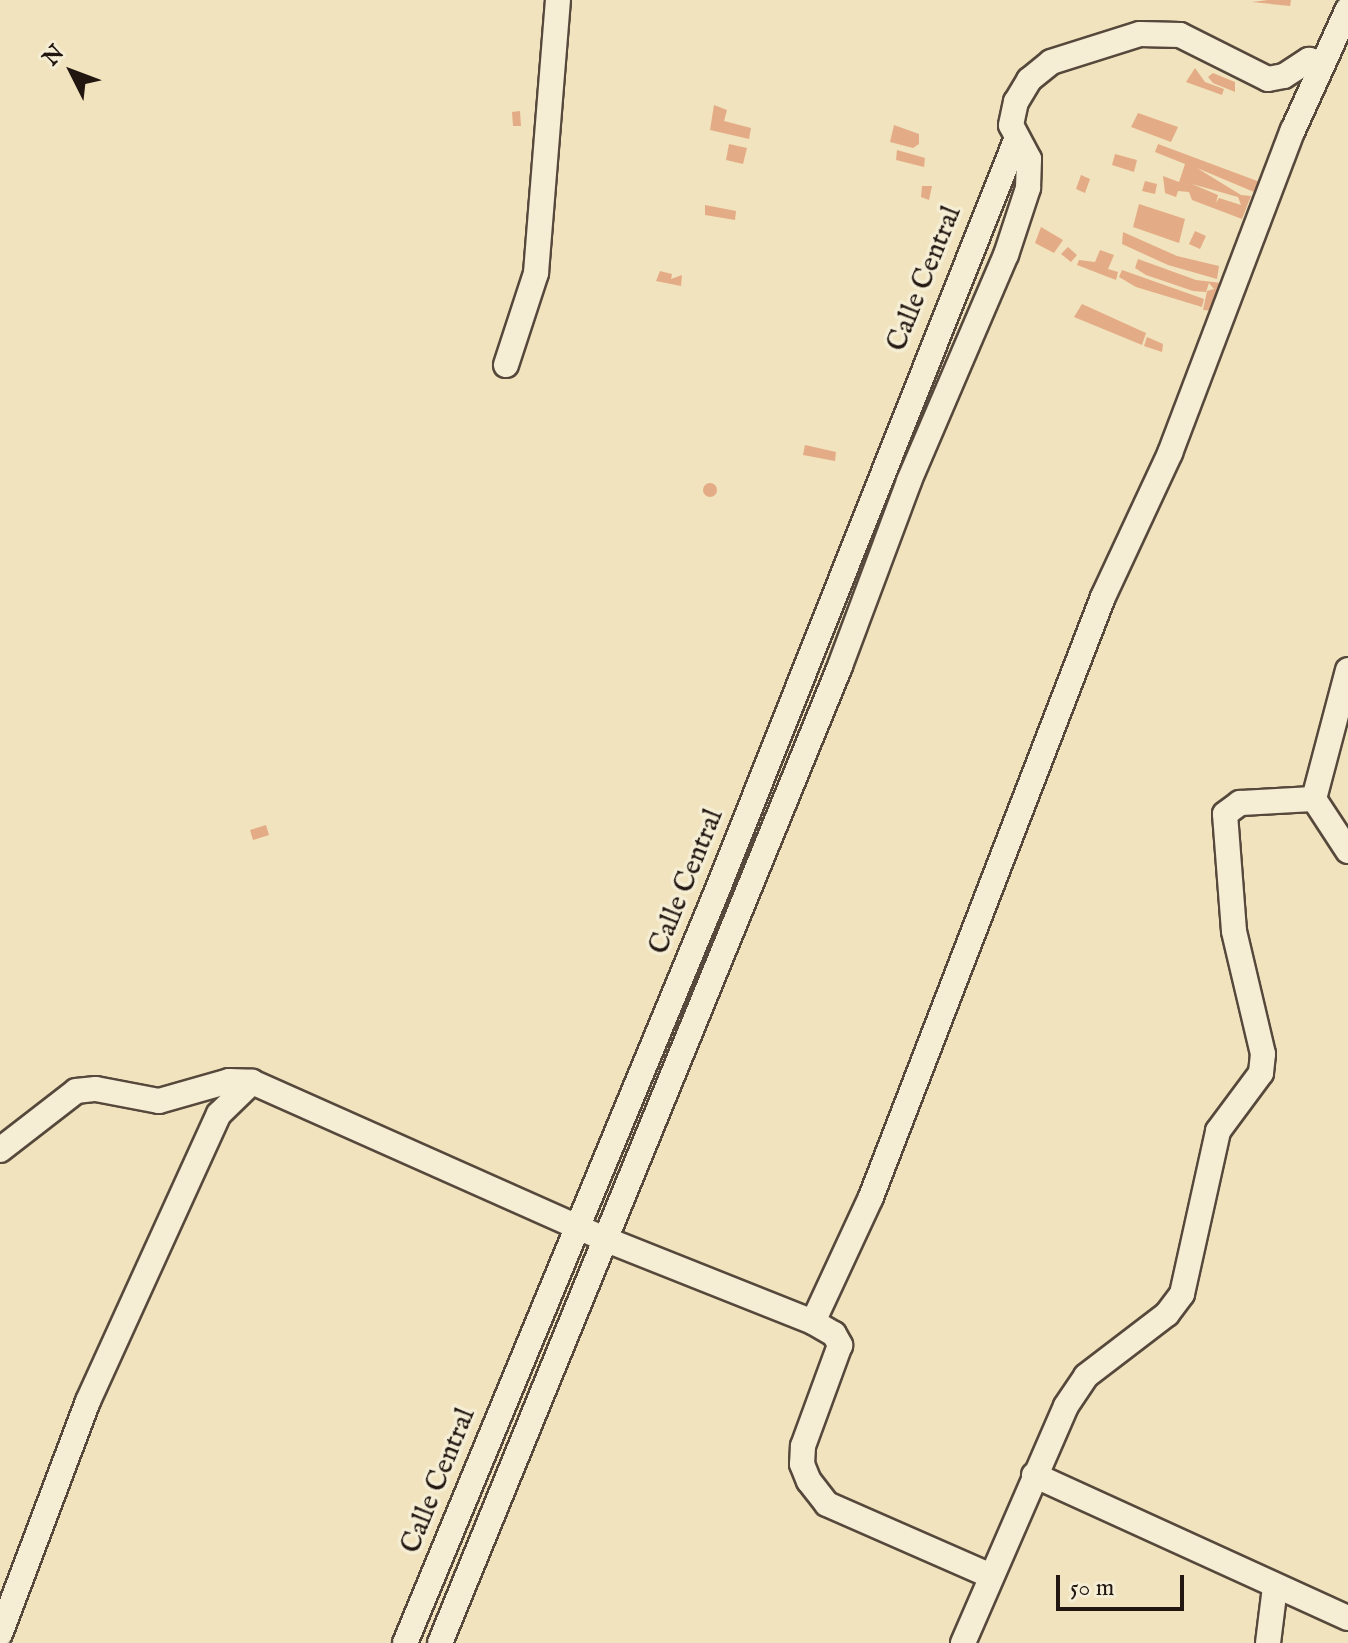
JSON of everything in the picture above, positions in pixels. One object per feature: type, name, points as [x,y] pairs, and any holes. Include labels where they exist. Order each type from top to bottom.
[{"type":"street","points":[[506,365],[536,273],[558,0]]},
{"type":"street","points":[[813,1322],[871,1197],[1121,552],[1211,355],[1241,263],[1321,64],[1348,9]]},
{"type":"street","name":"Calle Central","points":[[440,1643],[607,1240],[909,481],[1006,255],[1028,188],[1029,159],[1016,140],[1011,125],[1016,102],[1038,71],[1140,34],[1180,35],[1268,79],[1284,76],[1301,62],[1321,64]]},
{"type":"street","name":"Calle Central","points":[[405,1643],[719,886],[1016,140]]},
{"type":"street","points":[[1348,670],[1314,799],[1348,851]]},
{"type":"street","points":[[963,1643],[1066,1406],[1086,1376],[1167,1314],[1182,1294],[1218,1131],[1261,1073],[1263,1054],[1234,931],[1225,814],[1240,803],[1314,799]]},
{"type":"street","points":[[0,1150],[56,1101],[85,1088],[159,1101],[229,1081],[252,1082],[576,1227],[813,1322],[834,1334],[840,1345],[803,1446],[809,1481],[827,1504],[991,1576]]},
{"type":"street","points":[[0,1634],[88,1401],[219,1114],[252,1082]]},
{"type":"street","points":[[1034,1475],[1348,1618]]},
{"type":"street","points":[[1268,1643],[1275,1587]]},
{"type":"building","points":[[1291,0],[1290,6],[1252,2]]},
{"type":"building","points":[[1195,68],[1205,82],[1224,89],[1222,95],[1186,82]]},
{"type":"building","points":[[1213,73],[1235,82],[1235,92],[1213,83],[1208,77]]},
{"type":"building","points":[[714,105],[727,110],[724,121],[751,128],[749,139],[710,130]]},
{"type":"building","points":[[520,111],[521,126],[513,126],[512,112]]},
{"type":"building","points":[[1138,113],[1178,127],[1171,142],[1131,127]]},
{"type":"building","points":[[894,125],[919,134],[919,144],[913,148],[890,142]]},
{"type":"building","points":[[729,144],[747,148],[743,164],[726,160]]},
{"type":"building","points":[[1158,144],[1260,182],[1254,192],[1197,168],[1241,195],[1251,196],[1242,219],[1192,200],[1189,192],[1178,191],[1176,197],[1165,193],[1163,176],[1179,182],[1185,164],[1155,152]],"holes":[[[1192,184],[1238,197],[1241,205],[1219,198],[1216,203],[1218,195]]]},
{"type":"building","points":[[897,150],[925,158],[924,167],[896,160]]},
{"type":"building","points":[[1115,154],[1137,160],[1134,172],[1112,165]]},
{"type":"building","points":[[1081,175],[1090,179],[1085,193],[1076,189]]},
{"type":"building","points":[[1145,181],[1157,184],[1155,194],[1142,191]]},
{"type":"building","points":[[922,186],[932,186],[929,200],[921,197]]},
{"type":"building","points":[[1139,204],[1185,219],[1179,243],[1133,227]]},
{"type":"building","points":[[705,205],[736,211],[735,220],[705,215]]},
{"type":"building","points":[[1041,227],[1063,240],[1054,253],[1035,243]]},
{"type":"building","points":[[1195,231],[1206,236],[1200,249],[1189,244]]},
{"type":"building","points":[[1123,232],[1177,256],[1219,266],[1217,279],[1168,265],[1122,244]]},
{"type":"building","points":[[1068,247],[1077,255],[1071,262],[1061,254]]},
{"type":"building","points":[[1100,250],[1114,255],[1108,269],[1118,272],[1116,280],[1077,265],[1079,260],[1095,262]]},
{"type":"building","points":[[1138,259],[1196,280],[1221,283],[1214,311],[1203,310],[1207,291],[1214,289],[1209,283],[1206,292],[1193,291],[1146,275],[1135,268]]},
{"type":"building","points":[[1122,270],[1204,299],[1202,307],[1136,287],[1119,277]]},
{"type":"building","points":[[660,271],[672,274],[671,279],[682,275],[681,286],[656,281]]},
{"type":"building","points":[[1082,304],[1146,333],[1142,345],[1074,317]]},
{"type":"building","points":[[1147,337],[1163,344],[1162,352],[1144,346]]},
{"type":"building","points":[[805,445],[836,452],[835,461],[803,455]]},
{"type":"building","points":[[710,483],[717,490],[710,497],[703,490]]},
{"type":"building","points":[[266,825],[269,835],[253,840],[250,830]]}]
